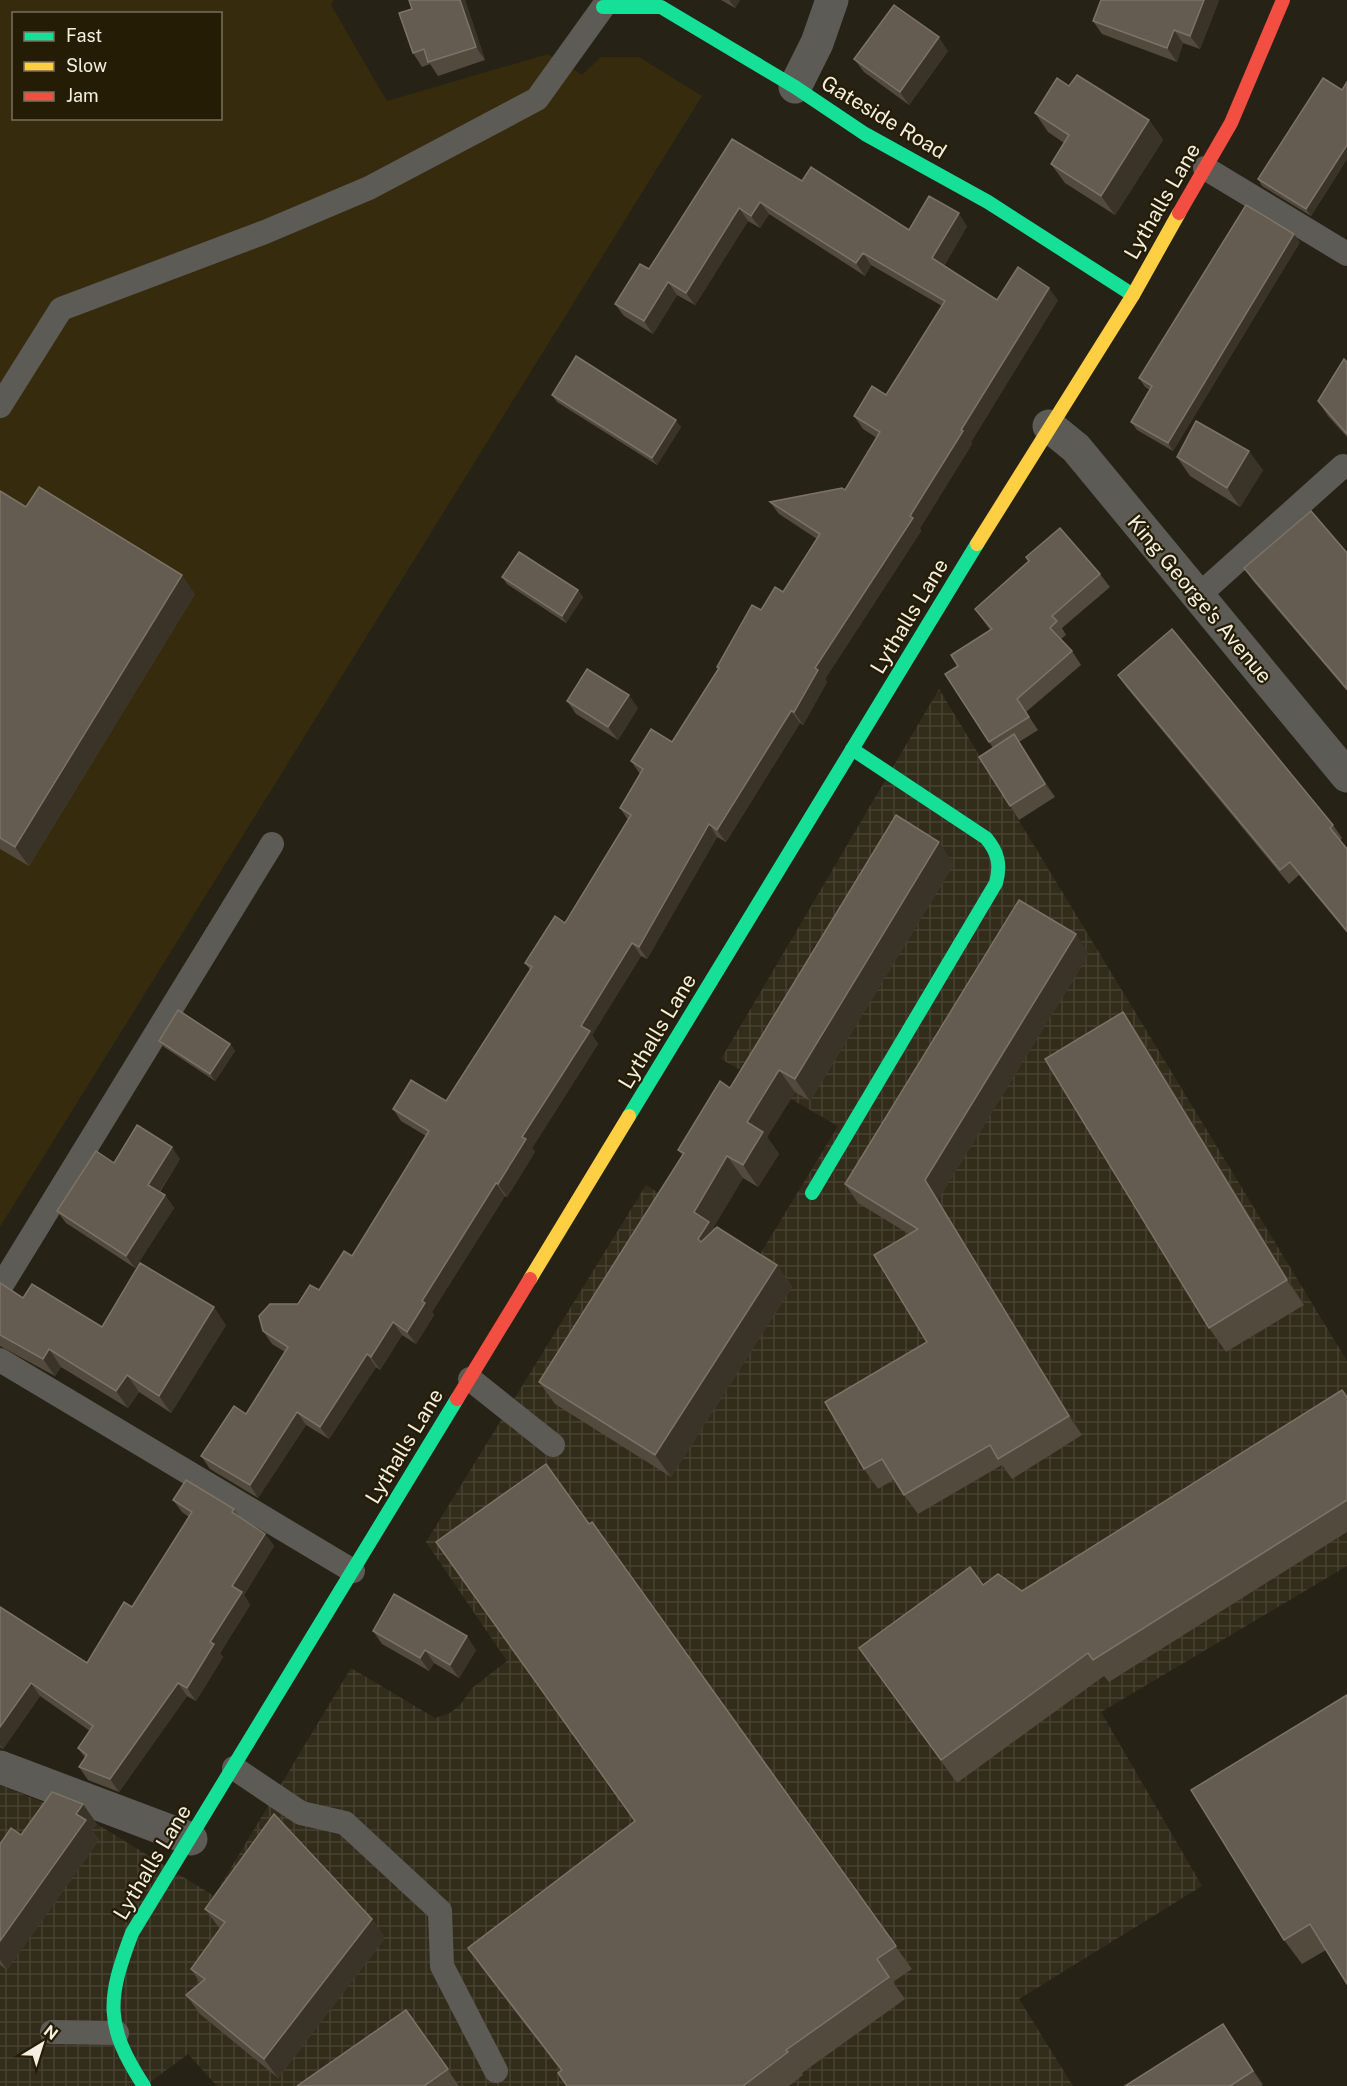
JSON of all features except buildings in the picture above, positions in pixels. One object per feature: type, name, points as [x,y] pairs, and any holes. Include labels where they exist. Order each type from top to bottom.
[{"type":"street","points":[[795,87],[817,43],[832,0]]},
{"type":"street","name":"Lythalls Lane","points":[[144,2086],[126,2061],[111,2017],[115,1977],[132,1933],[1049,426],[1133,295],[1231,123],[1283,0]]},
{"type":"street","name":"Gateside Road","points":[[603,7],[661,7],[795,87],[865,134],[988,202],[1133,295]]},
{"type":"street","name":"King George's Avenue","points":[[1049,426],[1076,448],[1198,596],[1343,764]]},
{"type":"street","points":[[813,1193],[996,883],[1000,869],[998,852],[986,838],[852,749]]},
{"type":"street","points":[[0,1767],[190,1839]]},
{"type":"lane","points":[[0,406],[61,309],[265,232],[369,188],[537,99],[603,7]]},
{"type":"lane","points":[[1205,168],[1347,254]]},
{"type":"lane","points":[[1198,596],[1343,466]]},
{"type":"lane","points":[[0,1288],[272,844]]},
{"type":"lane","points":[[0,1360],[353,1571]]},
{"type":"lane","points":[[470,1379],[553,1445]]},
{"type":"lane","points":[[234,1768],[301,1813],[345,1823],[440,1911],[441,1966],[496,2071]]},
{"type":"lane","points":[[52,2032],[117,2033]]},
{"type":"shaded area","points":[[0,0],[334,0],[331,5],[387,101],[548,54],[582,75],[601,57],[639,57],[702,96],[0,1227]]},
{"type":"shaded area","points":[[939,689],[1347,1361],[1347,1566],[1101,1712],[1202,1886],[1019,1999],[1073,2086],[217,2086],[188,2054],[145,2086],[0,2086],[0,1785],[97,1824],[214,1896],[351,1668],[435,1718],[450,1713],[461,1704],[472,1688],[507,1661],[426,1542],[646,1185],[759,1256],[838,1126],[721,1059]]},
{"type":"traffic: fast","points":[[603,7],[661,7],[795,87],[865,134],[988,202],[1133,295]]},
{"type":"traffic: fast","points":[[629,1116],[977,544]]},
{"type":"traffic: fast","points":[[812,1193],[996,883],[998,870],[996,854],[986,838],[852,749]]},
{"type":"traffic: fast","points":[[144,2086],[122,2046],[116,2028],[114,2011],[114,1994],[118,1976],[132,1933],[457,1399]]},
{"type":"traffic: slow","points":[[977,544],[1133,295],[1179,213]]},
{"type":"traffic: slow","points":[[530,1279],[629,1116]]},
{"type":"traffic: jam","points":[[1179,213],[1231,123],[1283,0]]},
{"type":"traffic: jam","points":[[457,1399],[530,1279]]}]
